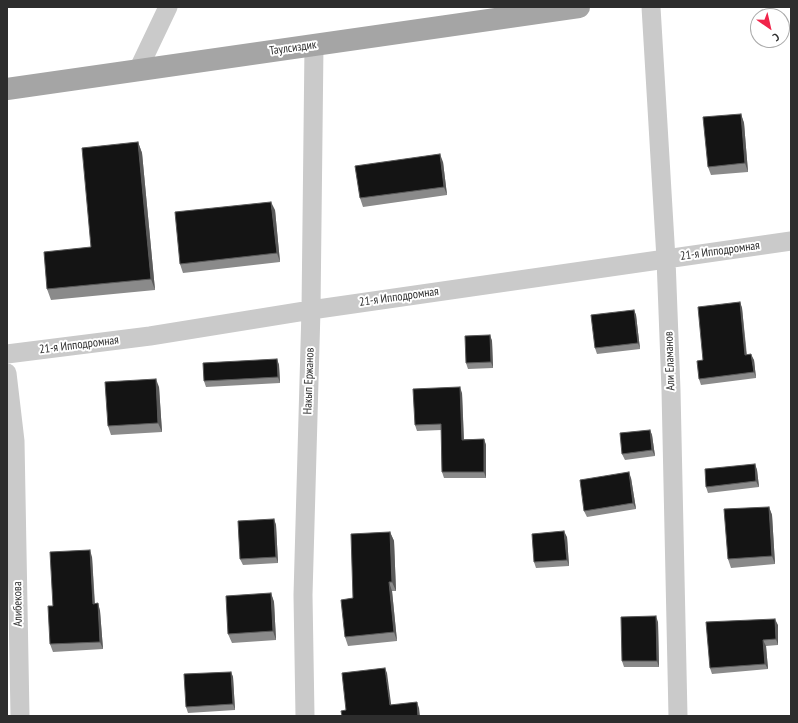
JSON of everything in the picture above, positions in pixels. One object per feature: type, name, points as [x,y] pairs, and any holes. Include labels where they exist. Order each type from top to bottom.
[{"type":"main road","name":"Таулсиздик","points":[[7,89],[578,7]]},
{"type":"street","points":[[138,70],[168,7]]},
{"type":"street","name":"Али Еламанов","points":[[651,7],[666,259],[672,398],[678,716]]},
{"type":"street","name":"Накып Ержанов","points":[[305,716],[303,595],[311,310],[314,45]]},
{"type":"street","name":"21-я Ипподромная","points":[[7,354],[150,336],[311,310],[791,241]]},
{"type":"street","name":"Алибекова","points":[[7,373],[15,441],[20,716]]},
{"type":"building","points":[[741,114],[745,163],[708,167],[703,117]]},
{"type":"building","points":[[138,142],[151,279],[47,289],[44,252],[91,247],[82,148]]},
{"type":"building","points":[[440,154],[444,187],[360,198],[355,166]]},
{"type":"building","points":[[271,202],[277,253],[180,264],[175,212]]},
{"type":"building","points":[[740,302],[745,355],[751,354],[754,372],[699,379],[697,361],[703,360],[698,307]]},
{"type":"building","points":[[634,310],[638,343],[595,348],[591,315]]},
{"type":"building","points":[[490,335],[491,362],[466,363],[465,336]]},
{"type":"building","points":[[277,359],[278,377],[204,381],[203,363]]},
{"type":"building","points":[[156,379],[158,423],[108,426],[105,382]]},
{"type":"building","points":[[460,387],[462,440],[484,439],[484,472],[442,472],[441,424],[415,425],[413,389]]},
{"type":"building","points":[[650,430],[652,450],[622,454],[620,433]]},
{"type":"building","points":[[755,464],[756,481],[706,487],[705,469]]},
{"type":"building","points":[[629,472],[633,503],[584,511],[580,480]]},
{"type":"building","points":[[769,507],[772,556],[728,559],[724,509]]},
{"type":"building","points":[[274,519],[276,557],[240,559],[238,521]]},
{"type":"building","points":[[564,531],[567,560],[534,562],[532,534]]},
{"type":"building","points":[[390,532],[392,582],[389,582],[394,632],[345,637],[341,600],[353,598],[351,534]]},
{"type":"building","points":[[90,550],[93,604],[98,603],[100,642],[50,644],[48,606],[53,606],[50,552]]},
{"type":"building","points":[[271,593],[273,631],[228,634],[226,596]]},
{"type":"building","points":[[656,616],[657,661],[622,661],[621,617]]},
{"type":"building","points":[[775,619],[776,639],[763,640],[765,664],[710,668],[706,622]]},
{"type":"building","points":[[385,668],[390,705],[417,702],[418,716],[342,716],[341,711],[346,710],[342,673]]},
{"type":"building","points":[[231,672],[233,704],[186,707],[184,674]]}]
